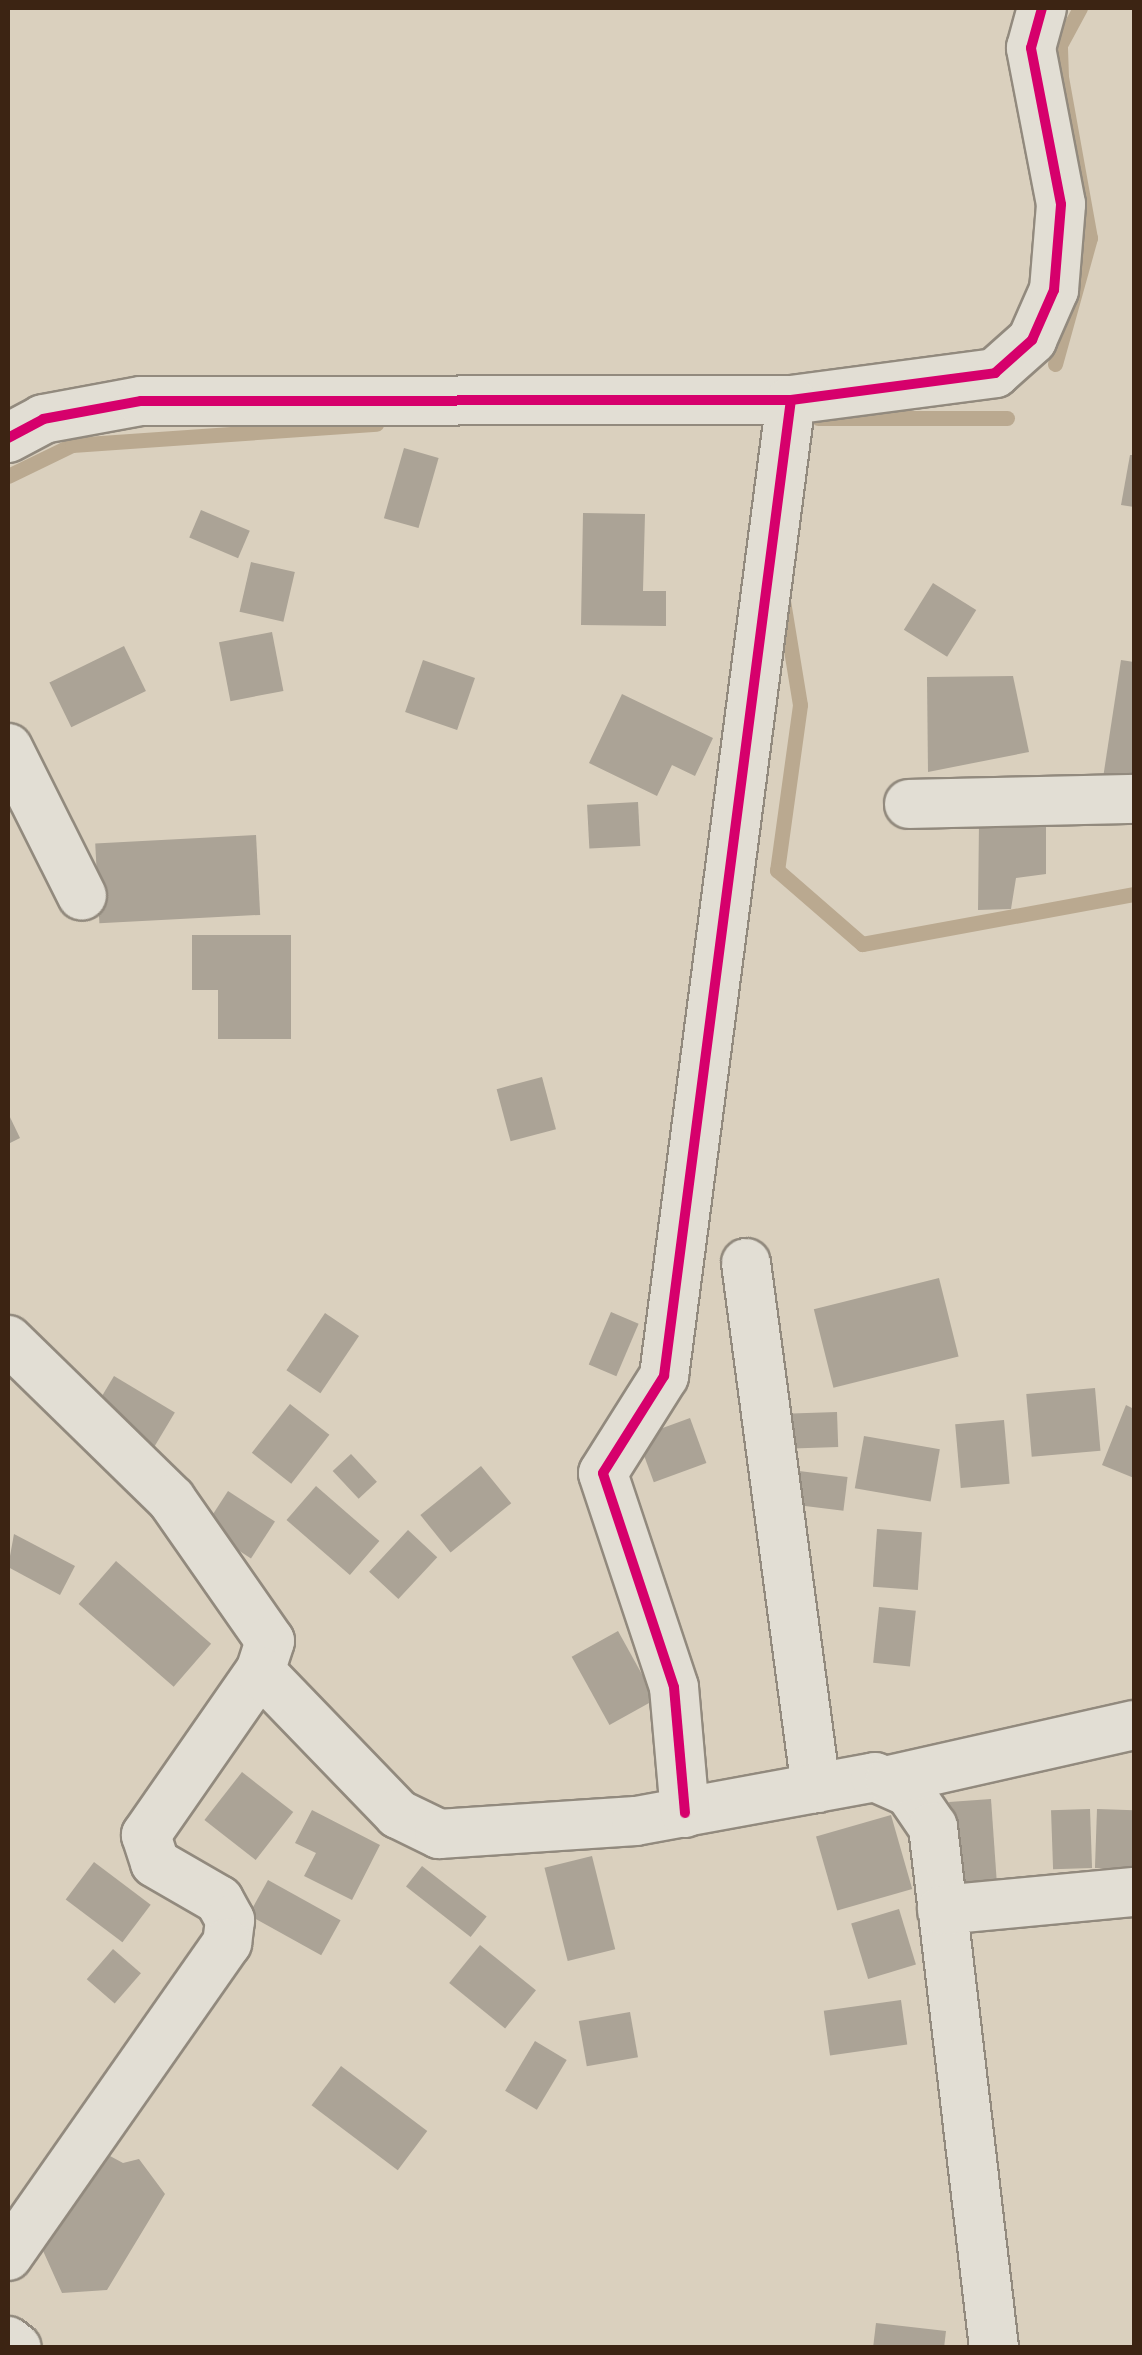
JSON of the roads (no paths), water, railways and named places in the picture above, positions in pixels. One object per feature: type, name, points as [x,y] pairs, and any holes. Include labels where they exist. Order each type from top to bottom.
[{"type":"street","points":[[8,438],[43,419],[141,400],[245,394],[786,417],[970,382],[1012,364],[1032,340],[1054,290],[1061,204],[1032,63],[1042,8]]},
{"type":"street","points":[[685,1812],[674,1686],[603,1473],[664,1376],[786,417]]},
{"type":"street","points":[[8,748],[82,896]]},
{"type":"street","points":[[910,804],[1134,800]]},
{"type":"street","points":[[746,1263],[816,1788]]},
{"type":"street","points":[[8,1340],[170,1499],[249,1601],[270,1641],[260,1670],[146,1835],[155,1863],[219,1900],[230,1920],[227,1943],[8,2256]]},
{"type":"street","points":[[260,1670],[398,1814],[439,1834],[685,1812],[816,1788],[890,1780],[1134,1725]]},
{"type":"street","points":[[890,1780],[932,1828],[994,2348]]},
{"type":"street","points":[[942,1910],[1134,1892]]},
{"type":"street","points":[[8,2341],[17,2348]]},
{"type":"waterway","points":[[1055,364],[1090,238],[1061,77],[1060,45],[1080,8]]},
{"type":"waterway","points":[[818,418],[1007,418]]},
{"type":"waterway","points":[[8,476],[72,445],[376,424]]},
{"type":"waterway","points":[[783,601],[800,705],[777,870],[862,944],[1134,894]]}]
